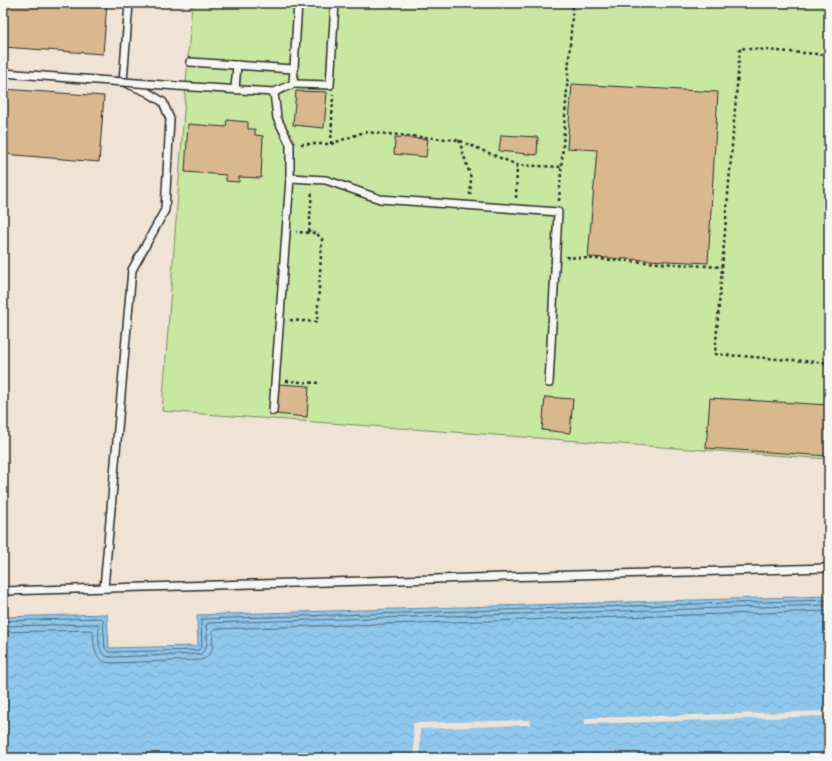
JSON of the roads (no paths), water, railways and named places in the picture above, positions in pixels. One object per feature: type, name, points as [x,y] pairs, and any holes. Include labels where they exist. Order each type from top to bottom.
[{"type":"lane","points":[[104,588],[132,270],[165,210],[170,120],[163,102],[147,92],[123,82],[129,3]]},
{"type":"lane","points":[[293,84],[298,3]]},
{"type":"lane","points":[[3,73],[274,92],[293,84],[330,85],[335,3]]},
{"type":"lane","points":[[190,62],[293,69]]},
{"type":"lane","points":[[235,89],[237,65]]},
{"type":"lane","points":[[273,411],[290,178],[290,144],[277,118],[274,92]]},
{"type":"lane","points":[[290,178],[326,180],[380,199],[558,212],[549,383]]},
{"type":"lane","points":[[3,591],[829,568]]},
{"type":"water","points":[[829,596],[829,758],[3,758],[3,617],[107,614],[109,648],[198,646],[197,615]]}]
